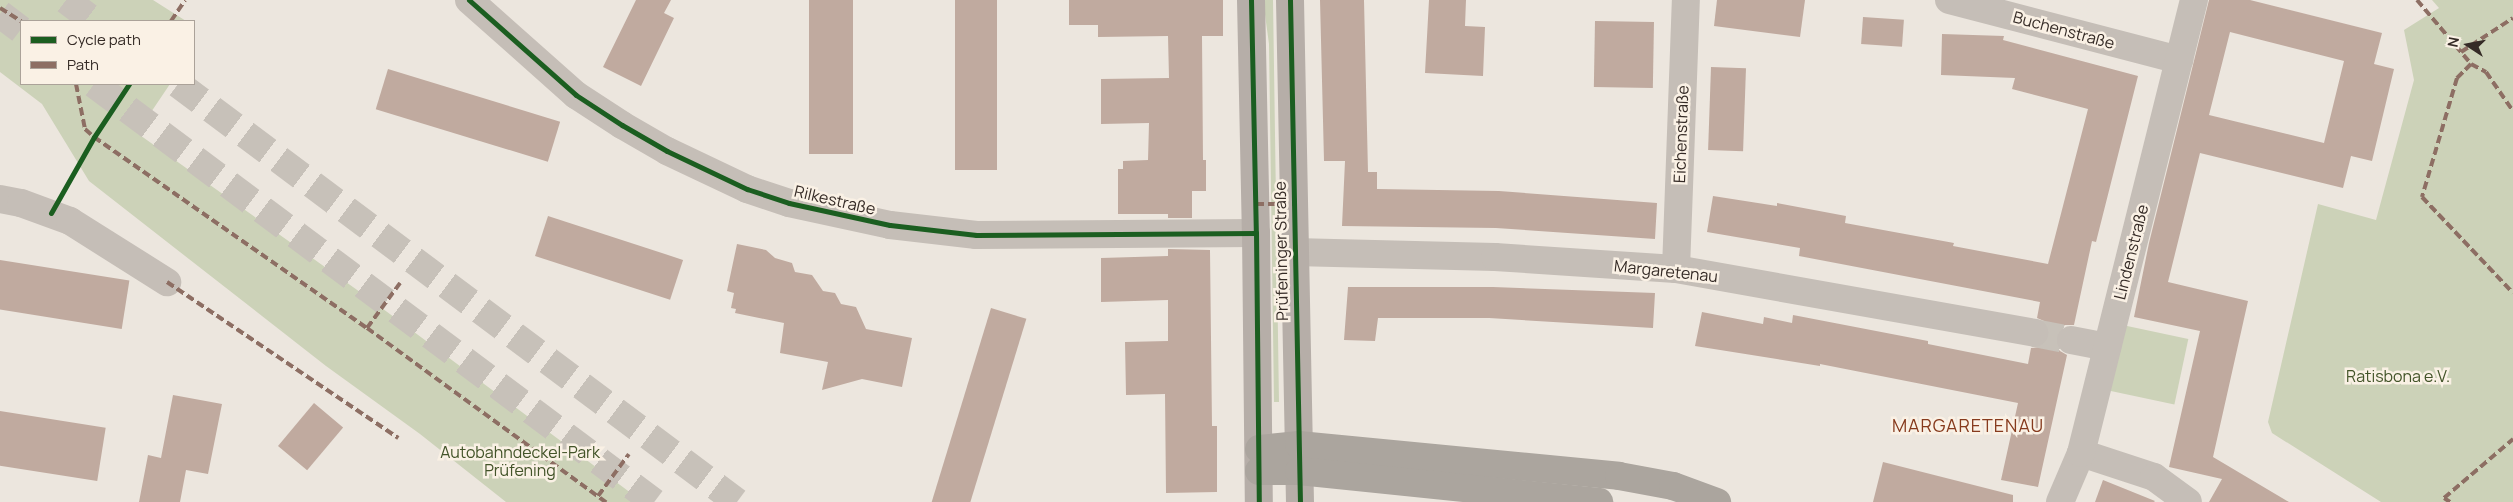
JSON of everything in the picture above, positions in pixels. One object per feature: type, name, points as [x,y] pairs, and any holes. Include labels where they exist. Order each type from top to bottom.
[{"type":"highway","points":[[1259,460],[1299,458],[1619,476],[1673,486],[1717,502]]},
{"type":"highway","points":[[1299,458],[1599,502]]},
{"type":"street","name":"Rilkestraße","points":[[469,0],[576,95],[622,126],[667,151],[748,190],[789,203],[890,225],[976,235],[1256,233]]},
{"type":"street","name":"Prüfeninger Straße","points":[[1251,0],[1259,502]]},
{"type":"street","name":"Prüfeninger Straße","points":[[1290,0],[1300,502]]},
{"type":"street","name":"Eichenstraße","points":[[1676,269],[1686,0]]},
{"type":"street","name":"Buchenstraße","points":[[1949,0],[2179,60]]},
{"type":"street","name":"Lindenstraße","points":[[2060,502],[2081,453],[2194,0]]},
{"type":"street","points":[[0,199],[21,203],[70,221],[167,282]]},
{"type":"street","name":"Margaretenau","points":[[1294,252],[1495,258],[1676,269],[2034,333]]},
{"type":"street","points":[[2071,340],[2107,347]]},
{"type":"street","points":[[2081,453],[2154,477],[2188,502]]},
{"type":"green space","name":"Autobahndeckel-Park Prüfening","points":[[0,0],[153,0],[184,20],[20,20],[20,85],[169,85],[137,133],[367,297],[643,502],[506,502],[420,434],[326,366],[89,181],[42,104],[0,72]]},
{"type":"green space","points":[[1263,0],[1273,0],[1279,402],[1274,402],[1269,44]]},
{"type":"green space","name":"Ratisbona e.V.","points":[[2432,0],[2513,0],[2513,502],[2381,502],[2272,433],[2268,422],[2318,204],[2376,220],[2414,80],[2404,30],[2439,8]]},
{"type":"green space","points":[[2113,323],[2188,339],[2174,405],[2099,389]]},
{"type":"building","points":[[636,0],[671,0],[664,13],[674,18],[641,86],[603,67]]},
{"type":"building","points":[[809,0],[853,0],[853,154],[809,154]]},
{"type":"building","points":[[955,0],[997,0],[997,170],[955,170]]},
{"type":"building","points":[[1069,0],[1223,0],[1223,36],[1202,36],[1203,160],[1206,160],[1206,191],[1192,191],[1192,218],[1168,218],[1168,214],[1118,214],[1118,169],[1123,169],[1123,161],[1148,160],[1149,123],[1101,124],[1101,79],[1169,78],[1168,36],[1098,37],[1098,25],[1069,25]]},
{"type":"building","points":[[1320,0],[1364,0],[1368,172],[1377,172],[1377,189],[1499,191],[1657,203],[1655,239],[1496,228],[1342,226],[1345,161],[1324,161]]},
{"type":"building","points":[[1429,0],[1466,0],[1465,26],[1485,27],[1483,76],[1425,73]]},
{"type":"building","points":[[1717,0],[1805,0],[1800,37],[1714,26]]},
{"type":"building","points":[[2209,0],[2250,0],[2382,33],[2374,64],[2394,69],[2372,161],[2351,156],[2343,188],[2200,153],[2168,282],[2248,301],[2213,457],[2289,502],[2209,502],[2222,479],[2169,467],[2200,331],[2134,317],[2149,243]],"holes":[[[2230,32],[2344,61],[2324,143],[2209,115]]]},
{"type":"building","points":[[1863,17],[1904,20],[1902,47],[1861,44]]},
{"type":"building","points":[[1595,21],[1654,22],[1653,88],[1594,87]]},
{"type":"building","points":[[1942,34],[2004,36],[2003,40],[2138,76],[2096,242],[2092,241],[2074,325],[2065,325],[2060,329],[2056,337],[2056,346],[2067,355],[2038,487],[2001,480],[2018,403],[1820,364],[1820,366],[1695,346],[1702,312],[1763,324],[1764,317],[1792,323],[1793,315],[1928,341],[1928,344],[2028,364],[2031,348],[2040,347],[2046,343],[2049,335],[2048,327],[2044,321],[2037,318],[2040,302],[1799,256],[1800,248],[1707,232],[1713,196],[1777,206],[1777,203],[1846,216],[1845,223],[1954,243],[1953,246],[2048,264],[2088,109],[2012,89],[2015,78],[1941,75]]},
{"type":"building","points":[[1711,67],[1746,68],[1743,151],[1708,150]]},
{"type":"building","points":[[388,69],[560,122],[548,162],[376,109]]},
{"type":"building","points":[[548,216],[683,260],[670,300],[535,256]]},
{"type":"building","points":[[737,244],[766,250],[775,258],[792,263],[795,272],[812,275],[823,291],[835,293],[841,304],[856,307],[866,329],[912,338],[902,387],[862,379],[822,390],[828,362],[780,353],[784,323],[735,313],[736,309],[731,308],[734,293],[727,291]]},
{"type":"building","points":[[1168,249],[1210,250],[1212,426],[1217,426],[1217,492],[1166,493],[1165,394],[1126,395],[1125,342],[1168,341],[1168,300],[1101,302],[1101,258],[1168,256]]},
{"type":"building","points":[[0,260],[129,280],[122,329],[0,310]]},
{"type":"building","points":[[1348,287],[1493,287],[1655,293],[1653,328],[1489,318],[1378,318],[1375,341],[1344,340]]},
{"type":"building","points":[[991,308],[1026,319],[970,502],[932,502]]},
{"type":"building","points":[[173,395],[222,404],[208,474],[186,470],[180,502],[139,502],[148,455],[161,458]]},
{"type":"building","points":[[314,403],[343,427],[307,470],[278,446]]},
{"type":"building","points":[[0,411],[106,428],[97,481],[0,466]]},
{"type":"building","points":[[1883,462],[2013,495],[2013,502],[1873,502]]},
{"type":"building","points":[[2103,480],[2155,501],[2095,502]]},
{"type":"tunnel","points":[[66,0],[93,20]]},
{"type":"tunnel","points":[[0,14],[20,29]]},
{"type":"tunnel","points":[[95,85],[654,502]]},
{"type":"tunnel","points":[[179,85],[737,502]]},
{"type":"tunnel","points":[[2034,333],[2071,340]]},
{"type":"marked path","points":[[172,20],[185,0]]},
{"type":"marked path","points":[[2417,0],[2471,64],[2486,72],[2513,111]]},
{"type":"marked path","points":[[0,8],[20,20]]},
{"type":"marked path","points":[[2461,52],[2513,18]]},
{"type":"marked path","points":[[2471,64],[2457,78],[2422,197],[2513,293]]},
{"type":"marked path","points":[[76,85],[85,129],[94,137],[367,328],[606,502]]},
{"type":"marked path","points":[[1256,204],[1293,204]]},
{"type":"marked path","points":[[167,282],[398,438]]},
{"type":"marked path","points":[[367,328],[400,283]]},
{"type":"marked path","points":[[2450,502],[2444,498],[2513,439]]},
{"type":"marked path","points":[[598,496],[629,454]]},
{"type":"cycle path","points":[[469,0],[576,95],[622,125],[667,151],[747,189],[789,203],[890,225],[976,235],[1256,233]]},
{"type":"cycle path","points":[[1251,0],[1259,502]]},
{"type":"cycle path","points":[[1290,0],[1300,502]]},
{"type":"cycle path","points":[[51,213],[94,137],[128,85]]},
{"type":"district","name":"MARGARETENAU","points":[[1968,425]]}]
